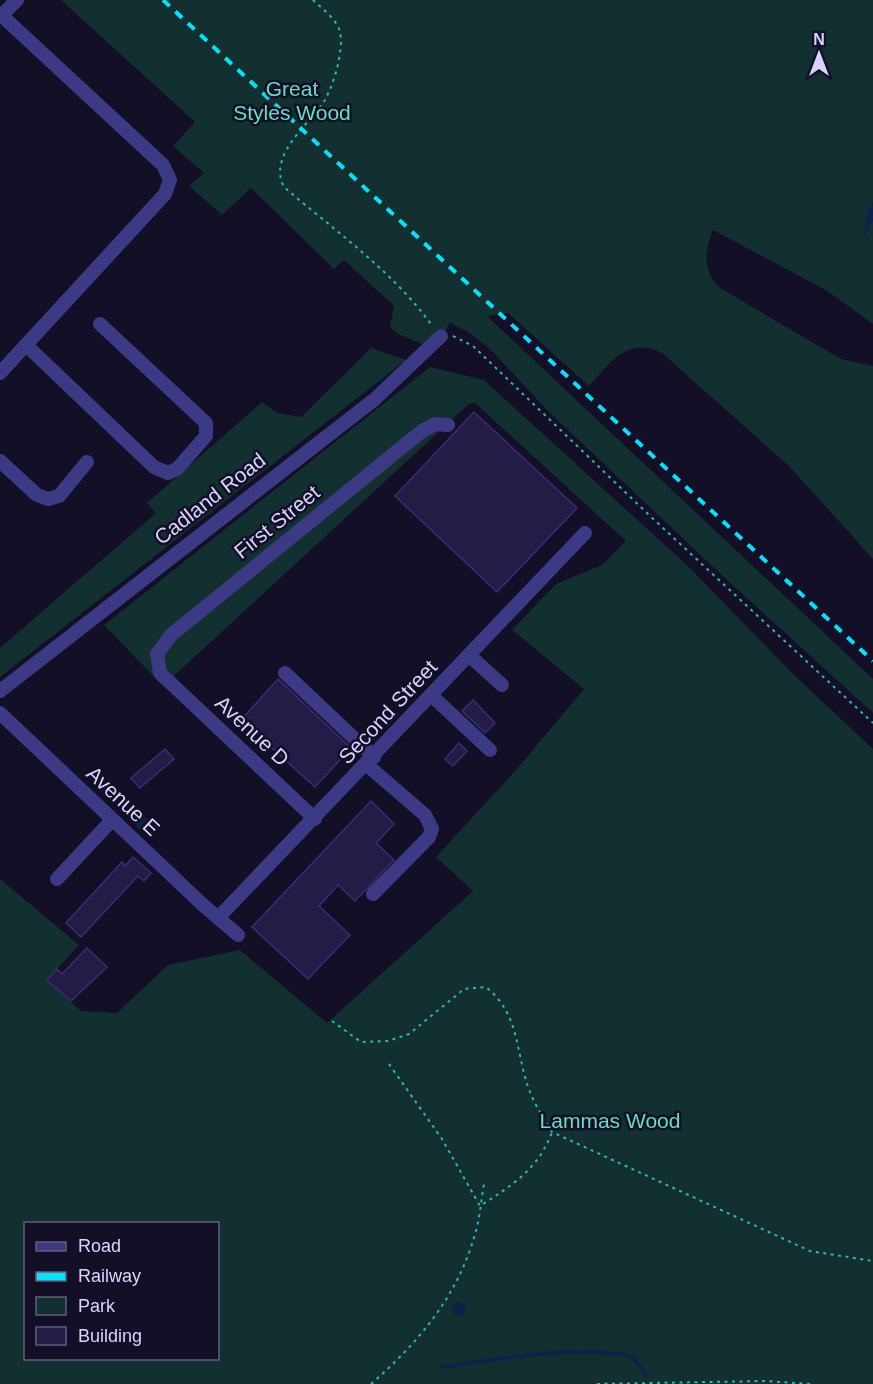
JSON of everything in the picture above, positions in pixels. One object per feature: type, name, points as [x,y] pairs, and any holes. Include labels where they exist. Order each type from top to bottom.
[{"type":"street","points":[[0,373],[165,194],[170,180],[163,165],[1,16],[17,0]]},
{"type":"street","points":[[26,345],[154,467],[168,473],[177,469],[206,436],[206,423],[100,324]]},
{"type":"street","name":"Cadland Road","points":[[0,691],[375,399],[441,336]]},
{"type":"street","name":"First Street","points":[[160,673],[157,654],[171,635],[422,431],[435,424],[448,425]]},
{"type":"street","points":[[0,460],[37,495],[48,500],[59,496],[87,462]]},
{"type":"street","name":"Second Street","points":[[218,918],[315,819],[585,533]]},
{"type":"street","points":[[470,656],[502,685]]},
{"type":"street","name":"Avenue D","points":[[160,673],[315,819]]},
{"type":"street","points":[[285,673],[425,815],[432,829],[429,837],[373,894]]},
{"type":"street","points":[[432,696],[490,750]]},
{"type":"street","name":"Avenue E","points":[[0,713],[112,820],[238,935]]},
{"type":"street","points":[[57,879],[112,820]]},
{"type":"path","points":[[313,0],[337,25],[340,32],[339,52],[325,99],[284,156],[281,181],[284,187],[392,281],[422,311],[441,336],[458,337],[473,346],[649,515],[873,723]]},
{"type":"path","points":[[332,1021],[361,1042],[388,1041],[409,1034],[464,989],[486,987],[500,998],[516,1033],[530,1092],[552,1132],[692,1199],[810,1251],[873,1261]]},
{"type":"path","points":[[389,1064],[442,1139],[480,1206]]},
{"type":"path","points":[[480,1206],[520,1180],[544,1153],[552,1132]]},
{"type":"path","points":[[371,1384],[421,1336],[443,1306],[469,1255],[484,1184]]},
{"type":"path","points":[[597,1384],[764,1381],[811,1384]]},
{"type":"green space","name":"Great Styles Wood","points":[[61,0],[873,0],[873,324],[826,290],[713,230],[708,246],[707,261],[710,275],[720,288],[841,359],[873,366],[873,559],[789,466],[662,353],[639,348],[629,350],[613,361],[589,386],[508,313],[487,316],[873,679],[873,713],[726,579],[550,413],[489,348],[468,332],[450,323],[434,349],[396,333],[390,327],[394,306],[344,260],[334,269],[251,188],[222,215],[189,186],[204,173],[173,146],[195,122]]},
{"type":"green space","points":[[371,348],[406,360],[0,677],[0,648],[156,513],[147,503],[262,402],[277,413],[301,417]]},
{"type":"green space","name":"Lammas Wood","points":[[430,367],[484,380],[689,567],[794,675],[873,749],[873,1384],[0,1384],[0,879],[79,945],[47,980],[81,1011],[117,1013],[168,965],[240,950],[327,1023],[473,891],[436,857],[516,770],[584,689],[512,630],[556,584],[602,565],[626,541],[475,403],[469,404],[163,686],[104,625]]},
{"type":"water","points":[[873,201],[873,221],[864,237],[866,215]]},
{"type":"water","points":[[140,817],[146,817],[150,824],[146,831],[140,831],[136,827],[136,821]]},
{"type":"water","points":[[456,1302],[462,1302],[466,1309],[462,1316],[456,1316],[452,1312],[452,1306]]},
{"type":"building","points":[[474,412],[577,508],[497,592],[395,496]]},
{"type":"building","points":[[278,679],[351,748],[315,787],[241,720]]},
{"type":"building","points":[[473,700],[495,723],[485,733],[462,711]]},
{"type":"building","points":[[459,743],[467,751],[453,766],[445,759]]},
{"type":"building","points":[[165,749],[174,759],[140,788],[131,778]]},
{"type":"building","points":[[371,801],[394,824],[376,843],[394,860],[355,901],[338,885],[319,906],[350,935],[308,979],[252,927]]},
{"type":"building","points":[[133,857],[151,873],[144,881],[138,876],[81,937],[66,923],[122,862],[125,866]]},
{"type":"building","points":[[87,948],[107,967],[71,1001],[47,980],[57,969],[62,974]]},
{"type":"waterway","points":[[443,1367],[537,1354],[585,1352],[632,1356],[646,1375]]},
{"type":"railway","points":[[163,0],[873,661]]}]
